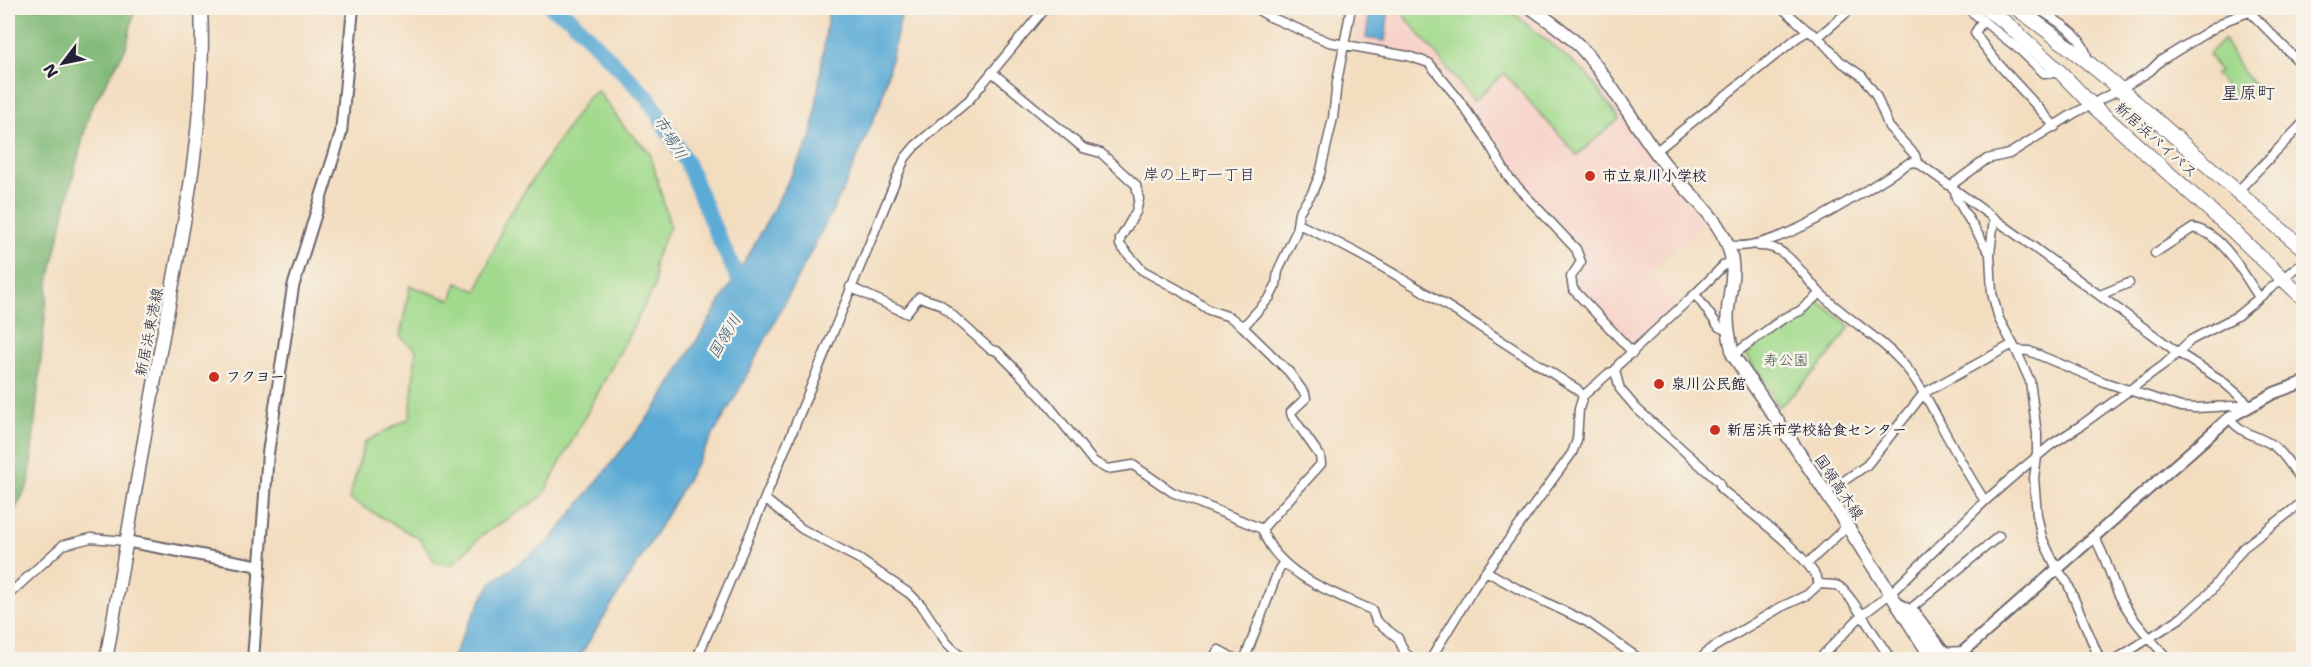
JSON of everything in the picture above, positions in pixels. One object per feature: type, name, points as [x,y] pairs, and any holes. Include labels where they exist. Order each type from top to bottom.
[{"type":"highway","name":"新居浜バイパス","points":[[2016,8],[2088,61],[2236,193],[2304,249]]},
{"type":"highway","name":"新居浜バイパス","points":[[1984,14],[2006,23],[2061,73],[2091,105],[2232,230],[2304,299]]},
{"type":"main road","name":"新居浜東港線","points":[[106,660],[125,540],[193,174],[201,100],[203,51],[201,8]]},
{"type":"main road","name":"国領高木線","points":[[1531,8],[1582,50],[1607,81],[1655,152],[1719,227],[1733,261],[1734,275],[1728,310],[1728,331],[1733,355],[1826,493],[1933,660]]},
{"type":"main road","points":[[1893,598],[1909,610],[1941,650],[1946,654],[1958,656]]},
{"type":"street","points":[[253,660],[268,453],[293,287],[341,133],[353,8]]},
{"type":"street","points":[[696,660],[765,499],[850,287],[905,158],[915,146],[969,100],[1045,8]]},
{"type":"street","points":[[1255,8],[1302,32],[1329,42],[1408,56],[1429,63],[1485,137],[1509,178],[1576,249],[1581,262],[1571,277],[1573,289],[1633,353]]},
{"type":"street","points":[[1243,327],[1270,297],[1298,224],[1299,212],[1312,193],[1320,174],[1328,148],[1337,82],[1351,8]]},
{"type":"street","points":[[1782,8],[1808,32],[1818,36],[1840,61],[1862,76],[1876,95],[1889,127],[1915,155],[1917,162],[2177,352],[2221,380],[2250,405]]},
{"type":"street","points":[[1818,36],[1852,8]]},
{"type":"street","points":[[1967,8],[1984,14],[1975,33],[1991,57],[2029,95],[2055,127]]},
{"type":"street","points":[[2037,8],[2075,35],[2086,49],[2088,61]]},
{"type":"street","points":[[1953,188],[1987,159],[2009,154],[2150,71],[2160,61],[2227,20],[2247,10],[2260,8]]},
{"type":"street","points":[[2247,10],[2304,67]]},
{"type":"street","points":[[1655,152],[1808,32]]},
{"type":"street","points":[[992,72],[1083,148],[1101,153],[1136,185],[1139,199],[1136,212],[1120,239],[1120,245],[1142,270],[1209,310],[1230,317],[1289,372],[1305,394],[1306,398],[1292,412],[1292,416],[1320,456],[1321,464],[1262,530]]},
{"type":"street","points":[[2236,193],[2304,122]]},
{"type":"street","points":[[1750,246],[1827,215],[1909,163],[1917,162]]},
{"type":"street","points":[[1953,188],[1956,198],[1990,254]]},
{"type":"street","points":[[1994,218],[1990,254],[1992,293],[1999,319],[2030,381],[2037,434],[2034,478],[2037,515],[2046,549],[2067,582],[2100,660]]},
{"type":"street","points":[[1298,224],[1342,244],[1443,302],[1577,389],[1583,396]]},
{"type":"street","points":[[2155,253],[2193,228],[2204,230],[2223,247],[2259,297]]},
{"type":"street","points":[[1728,245],[1739,248],[1767,245],[1783,252],[1820,293],[1885,346],[1907,368],[1924,393],[1985,501]]},
{"type":"street","points":[[1733,261],[1724,265],[1619,364],[1616,371],[1620,389],[1637,409],[1719,482],[1721,489],[1772,531],[1807,564],[1817,575],[1819,584]]},
{"type":"street","points":[[1818,660],[1861,616],[1893,598],[1985,501],[2037,457],[2163,365],[2191,340],[2237,316],[2304,261]]},
{"type":"street","points":[[2100,294],[2129,283]]},
{"type":"street","points":[[850,287],[906,313],[919,297],[940,304],[990,349],[997,351],[1017,371],[1045,401],[1093,461],[1107,469],[1133,465],[1172,492],[1262,530],[1266,540],[1284,562],[1316,584],[1372,610],[1376,621],[1398,638],[1405,653],[1414,660]]},
{"type":"street","points":[[1733,355],[1784,318],[1800,311],[1820,293]]},
{"type":"street","points":[[1695,294],[1719,327],[1728,331]]},
{"type":"street","points":[[1826,493],[1867,465],[1924,393],[2015,347],[2104,382],[2181,407],[2250,405]]},
{"type":"street","points":[[1430,660],[1474,586],[1572,453],[1577,440],[1583,396],[1609,373],[1616,371]]},
{"type":"street","points":[[1958,656],[2229,418],[2274,393],[2304,382]]},
{"type":"street","points":[[2229,418],[2247,434],[2270,443],[2304,482]]},
{"type":"street","points":[[765,499],[802,529],[859,559],[910,594],[922,606],[946,642],[964,660]]},
{"type":"street","points":[[2115,660],[2182,617],[2210,592],[2243,548],[2304,501]]},
{"type":"street","points":[[1807,564],[1847,526]]},
{"type":"street","points":[[1909,610],[1999,536]]},
{"type":"street","points":[[2094,537],[2106,559],[2121,598],[2149,638],[2169,660]]},
{"type":"street","points":[[8,595],[63,545],[91,538],[125,540],[260,566]]},
{"type":"street","points":[[1211,660],[1219,650],[1237,660],[1245,657],[1279,569],[1284,562]]},
{"type":"street","points":[[1486,571],[1587,622],[1641,660]]},
{"type":"street","points":[[1700,660],[1709,650],[1780,607],[1807,595],[1819,584],[1839,586],[1849,594],[1861,616],[1892,660]]},
{"type":"shaded area","name":"市立泉川小学校","points":[[1359,8],[1518,8],[1592,72],[1660,172],[1704,222],[1646,274],[1675,305],[1631,347],[1577,287],[1576,276],[1586,259],[1518,180],[1488,129],[1433,62],[1358,42],[1355,36]]},
{"type":"green space","points":[[8,8],[135,8],[126,48],[90,110],[70,188],[48,285],[29,483],[8,523]]},
{"type":"green space","points":[[1404,8],[1507,8],[1587,74],[1619,119],[1577,155],[1504,73],[1474,101],[1403,14]]},
{"type":"green space","points":[[2224,39],[2244,74],[2259,89],[2248,98],[2237,97],[2214,74],[2219,71],[2209,54]]},
{"type":"green space","points":[[598,91],[625,128],[650,153],[670,226],[654,262],[655,286],[542,497],[482,535],[451,566],[435,562],[420,539],[349,499],[365,442],[410,418],[416,350],[400,337],[410,286],[451,300],[457,283],[477,291],[506,219],[588,97]]},
{"type":"green space","name":"寿公園","points":[[1813,302],[1819,302],[1850,326],[1817,369],[1779,407],[1746,354],[1785,323],[1802,314]]},
{"type":"water","name":"国領川","points":[[829,8],[903,8],[881,102],[844,188],[737,394],[652,540],[578,659],[452,659],[491,583],[549,542],[657,406],[750,253],[812,136]]},
{"type":"water","points":[[1370,8],[1389,8],[1385,41],[1366,38]]},
{"type":"waterway","name":"市場川","points":[[552,8],[569,17],[649,99],[687,163],[746,295]]},
{"type":"place","name":"市立泉川小学校","points":[[1590,176]]},
{"type":"place","name":"フクヨー","points":[[214,377]]},
{"type":"place","name":"泉川公民館","points":[[1659,384]]},
{"type":"place","name":"新居浜市学校給食センター","points":[[1715,430]]},
{"type":"district","name":"星原町","points":[[2248,93]]},
{"type":"district","name":"岸の上町一丁目","points":[[1199,174]]}]
